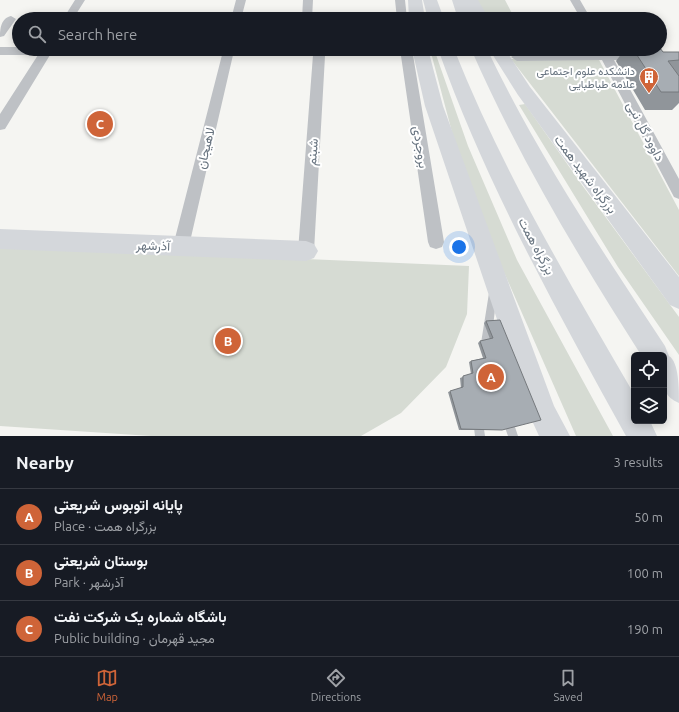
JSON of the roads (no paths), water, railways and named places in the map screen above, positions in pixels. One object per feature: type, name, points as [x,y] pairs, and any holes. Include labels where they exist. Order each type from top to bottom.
[{"type":"main road","points":[[415,0],[416,12]]},
{"type":"main road","points":[[430,0],[434,12]]},
{"type":"main road","points":[[459,0],[463,12]]},
{"type":"main road","points":[[471,0],[477,12]]},
{"type":"main road","points":[[413,56],[434,106],[543,414],[555,436]]},
{"type":"main road","name":"بزرگراه همت","points":[[449,56],[475,120],[506,186],[571,310],[642,436]]},
{"type":"main road","points":[[482,56],[507,108],[548,184],[654,352]]},
{"type":"main road","name":"بزرگراه شهید همت","points":[[502,56],[524,91],[679,297]]},
{"type":"main road","name":"آذرشهر","points":[[0,239],[306,251]]},
{"type":"main road","points":[[667,372],[679,390]]},
{"type":"street","points":[[72,12],[80,0]]},
{"type":"street","points":[[238,12],[241,0]]},
{"type":"street","points":[[307,12],[308,0]]},
{"type":"street","points":[[400,0],[401,12]]},
{"type":"street","points":[[575,0],[582,12]]},
{"type":"street","points":[[0,34],[11,19]]},
{"type":"street","points":[[0,52],[12,52]]},
{"type":"street","points":[[667,55],[679,56]]},
{"type":"street","points":[[0,125],[44,56]]},
{"type":"street","name":"لاهیجان","points":[[181,246],[228,56]]},
{"type":"street","name":"شبنم","points":[[306,251],[311,56]]},
{"type":"street","name":"بروجردی","points":[[412,56],[436,242]]},
{"type":"street","points":[[517,57],[534,56]]},
{"type":"street","name":"داوود گل نبی","points":[[606,56],[679,193]]},
{"type":"lane","points":[[486,357],[486,343],[495,278]]},
{"type":"lane","points":[[477,406],[480,436]]},
{"type":"lane","points":[[502,408],[513,436]]},
{"type":"place","name":"دانشکده علوم اجتماعی علامه طباطبایی","points":[[649,94]]},
{"type":"place","name":"باشگاه شماره یک شرکت نفت","points":[[100,124]]},
{"type":"place","name":"بوستان شریعتی","points":[[228,341]]},
{"type":"place","name":"پایانه اتوبوس شریعتی","points":[[491,377]]}]
